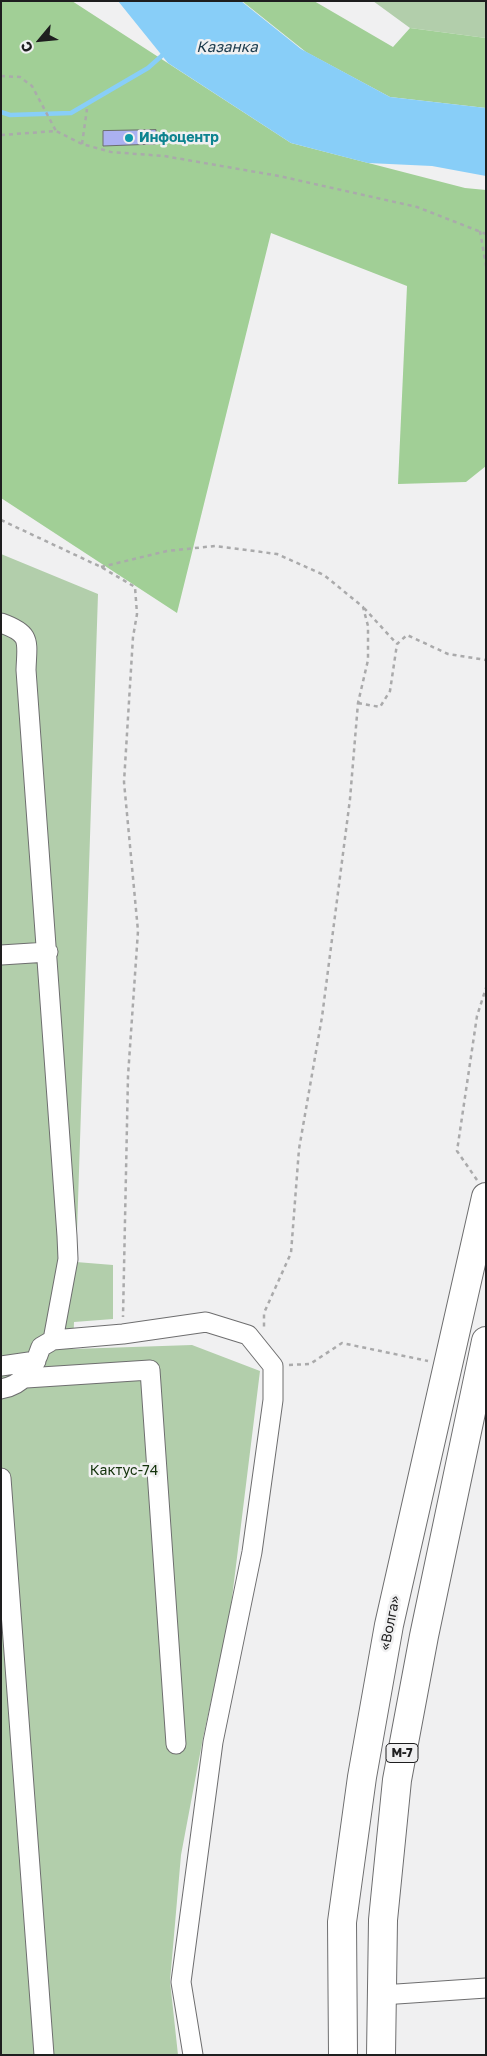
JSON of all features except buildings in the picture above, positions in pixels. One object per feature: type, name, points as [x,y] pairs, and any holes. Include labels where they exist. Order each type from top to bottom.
[{"type":"highway","name":"«Волга»","points":[[343,2055],[342,1922],[362,1776],[389,1625],[448,1365],[483,1190]]},
{"type":"highway","name":"М-7","points":[[381,2055],[383,1920],[397,1780],[424,1636],[486,1340]]},
{"type":"street","points":[[1,623],[18,629],[24,634],[27,641],[26,670],[48,952],[68,1258],[53,1340]]},
{"type":"street","points":[[1,955],[48,952]]},
{"type":"street","points":[[26,1378],[36,1361],[41,1347],[53,1340],[123,1334],[206,1322],[248,1335],[269,1361],[272,1400],[252,1552],[213,1742],[181,1982],[193,2055]]},
{"type":"street","points":[[1,1366],[36,1361]]},
{"type":"street","points":[[3,1391],[26,1378],[150,1370],[176,1744]]},
{"type":"street","points":[[1,1478],[44,2055]]},
{"type":"street","points":[[382,1994],[486,1988]]},
{"type":"path","points":[[1,76],[20,77],[32,86],[56,131]]},
{"type":"path","points":[[82,144],[87,109]]},
{"type":"path","points":[[1,135],[56,131],[82,144],[112,152],[164,156],[279,176],[417,207],[486,234]]},
{"type":"path","points":[[480,231],[486,266]]},
{"type":"path","points":[[1,520],[101,567],[135,587],[137,614],[133,637],[124,782],[138,931],[128,1076],[123,1334]]},
{"type":"path","points":[[101,567],[167,550],[215,546],[276,554],[324,575],[363,607],[397,644]]},
{"type":"path","points":[[363,607],[368,626],[368,660],[358,703],[350,799],[322,1017],[299,1149],[291,1253],[264,1313],[269,1361],[310,1364],[342,1343],[448,1365]]},
{"type":"path","points":[[358,703],[380,707],[390,691],[397,644],[407,635],[448,654],[486,660]]},
{"type":"path","points":[[483,1190],[457,1151],[477,1016],[486,988]]},
{"type":"green space","points":[[1,1],[72,1],[291,143],[465,188],[486,190],[486,466],[466,482],[398,484],[407,286],[271,233],[177,613],[1,498]]},
{"type":"green space","points":[[242,1],[314,1],[393,47],[410,28],[486,38],[486,108],[390,97],[306,52]]},
{"type":"green space","points":[[373,1],[486,1],[486,38],[410,28]]},
{"type":"green space","name":"Кактус-74","points":[[1,554],[98,594],[76,1262],[113,1265],[113,1319],[74,1322],[73,1349],[192,1345],[260,1371],[230,1614],[203,1738],[181,1855],[170,1981],[178,2055],[1,2055]]},
{"type":"water","name":"Казанка","points":[[118,1],[241,1],[301,49],[390,97],[486,108],[486,176],[432,166],[368,163],[291,143],[168,63]]},
{"type":"waterway","points":[[1,112],[10,115],[71,113],[148,68],[166,52]]},
{"type":"place","name":"Инфоцентр","points":[[129,138]]}]
